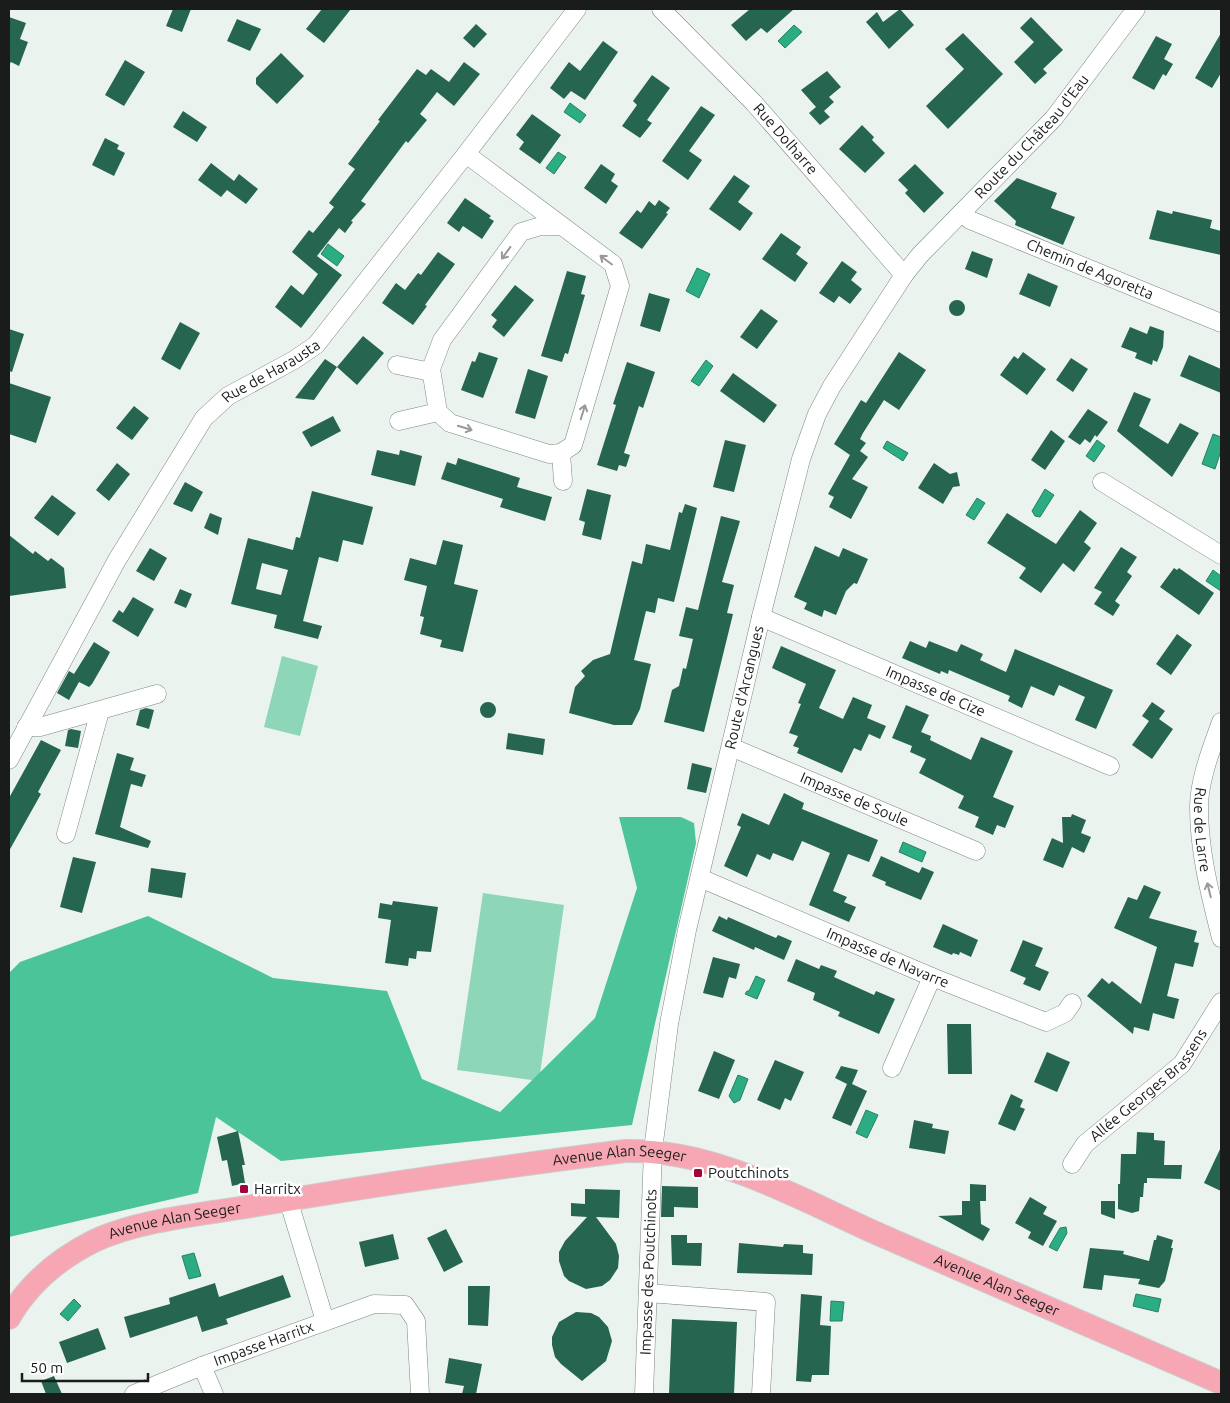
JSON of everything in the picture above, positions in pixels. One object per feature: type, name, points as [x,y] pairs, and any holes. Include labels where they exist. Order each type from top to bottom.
[{"type":"main road","name":"Avenue Alan Seeger","points":[[9,1318],[33,1283],[59,1261],[95,1240],[132,1228],[288,1200],[470,1171],[625,1151],[653,1150],[698,1160],[770,1183],[854,1223],[1221,1383]]},
{"type":"street","name":"Rue de Harausta","points":[[9,760],[117,560],[204,418],[228,396],[294,360],[316,344],[466,154],[577,9]]},
{"type":"street","name":"Rue Dolharre","points":[[661,9],[754,103],[904,275]]},
{"type":"street","name":"Route du Château d'Eau","points":[[920,255],[1054,118],[1136,9]]},
{"type":"street","points":[[466,154],[613,264],[620,286],[573,445],[561,453],[549,454],[450,424],[438,412],[432,372],[442,340],[521,232],[527,201]]},
{"type":"street","name":"Chemin de Agoretta","points":[[962,212],[970,220],[1221,323]]},
{"type":"street","points":[[521,232],[541,226],[561,226]]},
{"type":"street","name":"Route d'Arcangues","points":[[653,1150],[670,1024],[687,930],[761,617],[801,458],[818,414],[832,386],[904,275],[920,255]]},
{"type":"street","points":[[397,365],[432,372]]},
{"type":"street","points":[[399,422],[438,412]]},
{"type":"street","points":[[561,453],[564,481]]},
{"type":"street","points":[[1102,482],[1221,555]]},
{"type":"street","name":"Impasse de Cize","points":[[761,617],[1110,766]]},
{"type":"street","points":[[26,727],[40,727],[157,694]]},
{"type":"street","points":[[66,834],[100,711]]},
{"type":"street","name":"Rue de Larre","points":[[1221,722],[1210,752],[1199,805],[1203,866],[1221,938]]},
{"type":"street","name":"Impasse de Soule","points":[[730,747],[976,851]]},
{"type":"street","name":"Impasse de Navarre","points":[[700,878],[932,977],[1046,1022],[1065,1013],[1072,1002]]},
{"type":"street","points":[[892,1068],[932,977]]},
{"type":"street","name":"Allée Georges Brassens","points":[[1072,1164],[1085,1144],[1182,1064],[1221,1002]]},
{"type":"street","name":"Impasse des Poutchinots","points":[[644,1394],[653,1150]]},
{"type":"street","name":"Impasse Harritx","points":[[288,1200],[325,1321]]},
{"type":"street","points":[[648,1293],[766,1302],[761,1386]]},
{"type":"street","name":"Impasse Harritx","points":[[134,1394],[202,1366],[374,1304],[405,1305],[416,1321],[420,1394]]},
{"type":"street","name":"Impasse Harritx","points":[[202,1366],[214,1394]]},
{"type":"shaded area","points":[[794,25],[802,32],[785,48],[778,41]]},
{"type":"shaded area","points":[[570,103],[586,115],[580,123],[564,112]]},
{"type":"shaded area","points":[[558,152],[566,157],[554,174],[546,168]]},
{"type":"shaded area","points":[[328,244],[344,256],[337,266],[321,254]]},
{"type":"shaded area","points":[[697,268],[710,274],[699,298],[686,291]]},
{"type":"shaded area","points":[[706,360],[713,366],[699,386],[691,381]]},
{"type":"shaded area","points":[[1213,434],[1221,437],[1221,451],[1215,469],[1202,464]]},
{"type":"shaded area","points":[[1097,440],[1105,446],[1094,462],[1086,456]]},
{"type":"shaded area","points":[[887,441],[908,453],[903,461],[883,448]]},
{"type":"shaded area","points":[[1045,489],[1054,495],[1040,517],[1035,516],[1032,511]]},
{"type":"shaded area","points":[[977,498],[985,503],[974,520],[966,515]]},
{"type":"shaded area","points":[[1213,570],[1221,576],[1221,591],[1206,581]]},
{"type":"shaded area","points":[[282,656],[318,666],[300,736],[264,727]]},
{"type":"shaded area","points":[[619,817],[681,817],[694,823],[696,843],[632,1125],[281,1161],[216,1117],[198,1193],[9,1237],[9,973],[20,962],[148,916],[273,978],[387,991],[422,1079],[500,1112],[595,1018],[637,888]]},
{"type":"shaded area","points":[[903,842],[926,852],[922,862],[899,852]]},
{"type":"shaded area","points":[[483,893],[564,905],[539,1081],[457,1070]]},
{"type":"shaded area","points":[[756,976],[765,980],[757,999],[745,994],[749,991]]},
{"type":"shaded area","points":[[738,1075],[748,1079],[740,1100],[734,1103],[729,1096]]},
{"type":"shaded area","points":[[866,1110],[878,1115],[867,1138],[856,1133]]},
{"type":"shaded area","points":[[1066,1227],[1067,1233],[1057,1251],[1049,1247],[1060,1228]]},
{"type":"shaded area","points":[[194,1253],[201,1276],[189,1279],[182,1256]]},
{"type":"shaded area","points":[[1136,1294],[1161,1299],[1158,1312],[1133,1306]]},
{"type":"shaded area","points":[[74,1299],[81,1306],[68,1321],[60,1314]]},
{"type":"shaded area","points":[[831,1301],[844,1302],[842,1321],[830,1321]]},
{"type":"building","points":[[173,9],[191,9],[182,32],[166,26]]},
{"type":"building","points":[[322,9],[351,9],[324,43],[306,29]]},
{"type":"building","points":[[750,9],[794,9],[767,33],[761,28],[746,41],[731,25]]},
{"type":"building","points":[[900,9],[914,25],[889,49],[866,22],[877,12],[883,22]]},
{"type":"building","points":[[9,17],[26,23],[20,39],[28,42],[19,66],[11,62],[9,65]]},
{"type":"building","points":[[1031,17],[1063,50],[1043,69],[1047,73],[1035,84],[1014,62],[1034,42],[1020,28]]},
{"type":"building","points":[[237,19],[261,29],[250,51],[227,41]]},
{"type":"building","points":[[476,24],[487,34],[474,48],[463,38]]},
{"type":"building","points":[[963,33],[1003,74],[948,129],[926,106],[964,69],[945,49]]},
{"type":"building","points":[[1221,33],[1221,73],[1212,88],[1195,78]]},
{"type":"building","points":[[1156,36],[1172,44],[1164,59],[1173,64],[1166,76],[1163,74],[1154,90],[1132,78]]},
{"type":"building","points":[[603,41],[618,52],[585,100],[571,91],[564,99],[550,88],[569,62],[580,71]]},
{"type":"building","points":[[281,53],[304,76],[277,104],[256,84],[256,78]]},
{"type":"building","points":[[125,60],[145,72],[124,106],[105,95]]},
{"type":"building","points":[[464,62],[480,74],[454,106],[437,92],[420,114],[427,120],[408,143],[406,141],[361,201],[366,204],[351,221],[353,222],[345,233],[339,228],[317,256],[342,275],[301,328],[275,307],[291,285],[303,295],[318,274],[292,252],[309,230],[313,233],[334,207],[329,203],[355,169],[348,164],[380,121],[378,120],[417,69],[426,75],[431,69],[449,82]]},
{"type":"building","points":[[827,71],[841,87],[829,97],[834,102],[824,111],[830,117],[820,125],[809,113],[816,107],[801,90]]},
{"type":"building","points":[[652,75],[670,88],[647,120],[652,123],[640,138],[622,126],[637,105],[633,101]]},
{"type":"building","points":[[701,106],[715,115],[689,151],[702,160],[688,180],[662,161]]},
{"type":"building","points":[[183,111],[207,127],[197,142],[173,127]]},
{"type":"building","points":[[532,114],[561,135],[540,164],[519,149],[524,142],[516,135]]},
{"type":"building","points":[[862,125],[874,137],[872,140],[885,153],[865,173],[839,149]]},
{"type":"building","points":[[105,138],[119,145],[117,149],[125,153],[114,176],[92,165]]},
{"type":"building","points":[[211,163],[234,181],[239,174],[258,189],[246,204],[227,190],[221,197],[198,180]]},
{"type":"building","points":[[601,164],[615,174],[611,181],[618,186],[606,204],[584,188]]},
{"type":"building","points":[[915,164],[944,193],[924,213],[905,193],[908,190],[898,180]]},
{"type":"building","points":[[734,175],[750,186],[738,202],[753,213],[740,231],[709,209]]},
{"type":"building","points":[[1017,178],[1057,193],[1051,208],[1075,217],[1063,245],[1015,225],[1016,221],[994,201]]},
{"type":"building","points":[[465,198],[491,216],[489,218],[494,221],[482,239],[463,226],[459,232],[447,223]]},
{"type":"building","points":[[659,200],[670,208],[666,213],[668,214],[642,249],[619,233],[637,210],[641,213],[649,201],[655,206]]},
{"type":"building","points":[[1157,210],[1172,214],[1173,211],[1212,220],[1210,228],[1221,231],[1221,255],[1149,239]]},
{"type":"building","points":[[781,233],[801,247],[796,254],[808,263],[795,282],[762,259]]},
{"type":"building","points":[[972,251],[993,259],[987,278],[965,269]]},
{"type":"building","points":[[438,252],[455,264],[413,325],[382,303],[396,283],[405,290],[418,273],[421,275]]},
{"type":"building","points":[[842,261],[857,272],[851,280],[862,289],[850,304],[839,296],[834,303],[819,293]]},
{"type":"building","points":[[567,271],[586,276],[581,294],[585,295],[568,354],[565,353],[562,362],[541,356]]},
{"type":"building","points":[[1028,273],[1058,286],[1050,307],[1019,294]]},
{"type":"building","points":[[515,285],[534,300],[504,337],[492,327],[497,320],[491,315]]},
{"type":"building","points":[[649,293],[670,299],[660,332],[640,326]]},
{"type":"building","points":[[957,300],[965,308],[957,316],[949,308]]},
{"type":"building","points":[[761,309],[778,321],[757,349],[740,337]]},
{"type":"building","points":[[180,322],[200,333],[180,370],[161,359]]},
{"type":"building","points":[[1150,326],[1164,331],[1163,347],[1157,362],[1153,360],[1152,365],[1135,358],[1137,353],[1121,347],[1130,327],[1147,334]]},
{"type":"building","points":[[9,329],[24,334],[12,372],[9,371]]},
{"type":"building","points":[[363,336],[384,353],[357,385],[337,367]]},
{"type":"building","points":[[479,352],[498,358],[483,398],[461,390],[472,361],[475,362]]},
{"type":"building","points":[[899,352],[926,370],[899,410],[884,400],[863,433],[860,439],[866,443],[860,451],[868,457],[852,479],[868,487],[851,519],[829,507],[834,497],[828,494],[850,455],[834,444],[861,400],[866,403]]},
{"type":"building","points":[[1023,352],[1046,369],[1027,395],[1000,375],[1014,356],[1018,359]]},
{"type":"building","points":[[1189,355],[1221,369],[1221,393],[1180,376]]},
{"type":"building","points":[[1071,358],[1088,369],[1073,392],[1056,380]]},
{"type":"building","points":[[325,359],[337,367],[314,400],[295,398]]},
{"type":"building","points":[[627,362],[655,372],[643,408],[639,406],[624,453],[630,455],[626,467],[619,465],[617,471],[597,465],[616,405],[613,404]]},
{"type":"building","points":[[528,369],[548,376],[535,419],[515,413]]},
{"type":"building","points":[[733,373],[777,405],[764,423],[720,391]]},
{"type":"building","points":[[9,383],[51,397],[36,443],[9,434]]},
{"type":"building","points":[[1134,392],[1151,399],[1139,426],[1168,444],[1180,423],[1199,433],[1172,477],[1117,431]]},
{"type":"building","points":[[134,406],[149,418],[132,440],[116,428]]},
{"type":"building","points":[[1088,409],[1108,422],[1090,443],[1085,439],[1080,445],[1068,437]]},
{"type":"building","points":[[333,416],[341,431],[311,447],[302,432]]},
{"type":"building","points":[[1051,430],[1065,441],[1045,470],[1031,460]]},
{"type":"building","points":[[725,440],[746,445],[734,492],[713,487]]},
{"type":"building","points":[[377,450],[399,455],[400,450],[422,456],[415,486],[371,475]]},
{"type":"building","points":[[458,458],[520,478],[517,487],[552,497],[545,521],[500,507],[503,499],[441,479],[447,462],[456,465]]},
{"type":"building","points":[[117,463],[130,474],[109,501],[96,490]]},
{"type":"building","points":[[934,463],[950,474],[957,472],[960,486],[953,487],[943,504],[918,488]]},
{"type":"building","points":[[185,482],[203,492],[192,512],[173,504]]},
{"type":"building","points":[[587,489],[611,495],[601,540],[582,535],[585,522],[579,520]]},
{"type":"building","points":[[312,491],[373,507],[363,545],[343,540],[338,562],[319,557],[303,621],[322,626],[318,639],[274,628],[277,615],[231,604],[248,538],[293,550],[296,537],[300,538]],"holes":[[[262,563],[288,570],[281,595],[256,589]]]},
{"type":"building","points":[[52,495],[76,513],[58,536],[34,518]]},
{"type":"building","points":[[685,504],[697,508],[674,602],[658,598],[655,613],[646,611],[634,660],[651,664],[640,709],[632,725],[614,725],[569,713],[575,687],[585,676],[581,671],[593,660],[610,654],[632,561],[642,564],[646,544],[670,550],[679,512],[682,513]]},
{"type":"building","points":[[1080,510],[1097,523],[1084,542],[1091,548],[1074,572],[1063,563],[1041,593],[1019,578],[1026,568],[987,543],[1007,513],[1056,544]]},
{"type":"building","points":[[210,513],[222,518],[218,535],[204,528]]},
{"type":"building","points":[[721,516],[740,521],[722,582],[734,585],[727,613],[733,614],[704,732],[664,722],[672,690],[679,686],[683,668],[686,669],[693,639],[679,636],[686,607],[698,610]]},
{"type":"building","points":[[9,535],[33,554],[35,551],[48,561],[51,558],[64,568],[66,588],[9,596]]},
{"type":"building","points":[[443,540],[463,545],[454,584],[478,590],[463,652],[440,647],[442,640],[420,634],[424,617],[420,616],[427,586],[404,580],[410,558],[436,565]]},
{"type":"building","points":[[815,546],[839,557],[843,548],[868,559],[857,584],[854,583],[846,591],[836,615],[824,610],[822,617],[804,609],[807,603],[794,597]]},
{"type":"building","points":[[1121,547],[1137,557],[1127,572],[1132,576],[1115,601],[1120,605],[1113,616],[1094,604],[1102,592],[1094,588]]},
{"type":"building","points":[[150,548],[167,558],[154,581],[136,571]]},
{"type":"building","points":[[1174,568],[1177,570],[1179,568],[1214,593],[1199,615],[1160,587]]},
{"type":"building","points":[[180,589],[192,594],[186,608],[174,603]]},
{"type":"building","points":[[133,597],[154,609],[138,637],[112,621],[119,610],[123,613]]},
{"type":"building","points":[[1177,634],[1192,645],[1171,675],[1156,664]]},
{"type":"building","points":[[910,641],[926,648],[929,641],[957,652],[961,644],[983,654],[980,660],[1006,672],[1015,649],[1113,690],[1096,729],[1075,720],[1085,697],[1059,685],[1054,696],[1031,686],[1022,708],[1008,701],[1010,696],[949,670],[948,674],[941,671],[940,674],[902,658]]},
{"type":"building","points":[[94,642],[110,652],[92,684],[89,687],[79,682],[69,700],[57,693],[69,671],[74,674]]},
{"type":"building","points":[[781,646],[836,670],[819,708],[843,719],[853,697],[872,705],[867,718],[886,726],[880,739],[869,734],[861,751],[854,748],[842,773],[797,753],[799,748],[793,746],[798,736],[789,733],[801,704],[798,703],[806,684],[772,668]]},
{"type":"building","points":[[488,702],[494,704],[496,710],[494,716],[488,718],[482,716],[480,710],[482,704]]},
{"type":"building","points":[[1152,702],[1165,711],[1159,719],[1173,729],[1152,759],[1132,745],[1149,721],[1142,716]]},
{"type":"building","points":[[906,705],[929,715],[921,732],[931,736],[930,740],[971,760],[981,737],[1013,751],[993,797],[1014,806],[1005,828],[997,825],[993,835],[975,827],[979,817],[958,808],[964,796],[919,773],[926,759],[910,752],[912,746],[892,738]]},
{"type":"building","points":[[146,708],[154,710],[149,729],[136,725],[140,710]]},
{"type":"building","points":[[68,730],[81,731],[78,748],[65,746]]},
{"type":"building","points":[[508,733],[545,739],[543,755],[506,749]]},
{"type":"building","points":[[41,740],[61,750],[38,792],[41,794],[9,851],[9,798]]},
{"type":"building","points":[[117,753],[134,758],[130,770],[146,775],[142,787],[131,784],[120,827],[151,841],[148,848],[95,834]]},
{"type":"building","points":[[692,763],[712,768],[706,793],[687,789]]},
{"type":"building","points":[[784,793],[804,803],[802,809],[878,840],[869,862],[848,854],[833,891],[847,897],[844,902],[856,907],[849,922],[809,905],[830,853],[802,841],[793,861],[773,853],[770,860],[757,854],[747,877],[724,866],[741,827],[737,825],[742,813],[769,825]]},
{"type":"building","points":[[1072,814],[1086,820],[1081,833],[1091,837],[1084,853],[1072,847],[1063,868],[1043,860],[1052,838],[1063,843],[1062,817],[1071,817]]},
{"type":"building","points":[[881,856],[919,873],[922,867],[934,872],[921,900],[885,885],[886,882],[872,876]]},
{"type":"building","points":[[73,857],[96,862],[82,913],[60,907]]},
{"type":"building","points":[[151,868],[186,873],[182,898],[148,892]]},
{"type":"building","points":[[1144,885],[1161,892],[1149,918],[1197,931],[1194,942],[1199,943],[1193,967],[1175,963],[1167,996],[1179,999],[1174,1019],[1153,1013],[1149,1031],[1134,1027],[1133,1034],[1087,996],[1102,978],[1109,984],[1112,981],[1141,1004],[1157,947],[1114,928],[1128,897],[1137,900]]},
{"type":"building","points":[[393,901],[438,907],[431,952],[417,951],[416,959],[409,958],[408,966],[385,963],[391,920],[378,918],[380,903],[392,905]]},
{"type":"building","points":[[719,916],[727,920],[728,917],[776,938],[778,935],[792,941],[784,960],[755,947],[754,950],[712,931]]},
{"type":"building","points":[[943,924],[978,940],[971,957],[960,952],[959,955],[953,953],[952,955],[933,947]]},
{"type":"building","points":[[1023,940],[1043,948],[1035,966],[1049,972],[1040,991],[1023,984],[1026,978],[1010,971]]},
{"type":"building","points":[[713,957],[740,964],[736,979],[729,977],[723,998],[703,993]]},
{"type":"building","points":[[796,959],[819,969],[821,965],[837,971],[834,977],[874,995],[876,991],[895,999],[879,1034],[838,1016],[840,1012],[813,1000],[815,993],[787,981]]},
{"type":"building","points":[[947,1024],[971,1024],[972,1074],[948,1074]]},
{"type":"building","points":[[714,1051],[735,1060],[719,1099],[698,1091]]},
{"type":"building","points":[[1047,1052],[1070,1062],[1057,1092],[1034,1082]]},
{"type":"building","points":[[775,1060],[804,1072],[791,1101],[785,1098],[780,1110],[757,1100]]},
{"type":"building","points":[[841,1066],[858,1070],[852,1084],[867,1091],[851,1126],[832,1118],[847,1084],[835,1078]]},
{"type":"building","points":[[1011,1094],[1023,1100],[1020,1107],[1025,1109],[1015,1131],[998,1124]]},
{"type":"building","points":[[914,1120],[933,1124],[932,1128],[949,1131],[945,1154],[909,1148]]},
{"type":"building","points":[[238,1131],[245,1165],[242,1165],[245,1183],[232,1186],[227,1160],[222,1161],[217,1137]]},
{"type":"building","points":[[1137,1132],[1154,1133],[1154,1140],[1165,1141],[1164,1165],[1182,1165],[1181,1179],[1147,1178],[1147,1183],[1144,1183],[1143,1197],[1140,1197],[1139,1211],[1132,1213],[1118,1209],[1118,1184],[1120,1184],[1121,1154],[1136,1154]]},
{"type":"building","points":[[1221,1147],[1221,1191],[1204,1183]]},
{"type":"building","points":[[970,1184],[986,1185],[986,1201],[980,1201],[981,1224],[990,1229],[983,1241],[938,1216],[962,1215],[962,1201],[970,1201]]},
{"type":"building","points":[[662,1186],[698,1187],[698,1208],[674,1207],[674,1217],[661,1217]]},
{"type":"building","points":[[585,1189],[620,1190],[619,1218],[596,1217],[616,1244],[619,1256],[618,1268],[610,1280],[602,1286],[586,1289],[569,1281],[564,1276],[559,1261],[559,1252],[565,1241],[587,1217],[571,1216],[571,1203],[585,1204]]},
{"type":"building","points":[[1030,1197],[1047,1207],[1043,1214],[1057,1221],[1043,1246],[1028,1238],[1031,1232],[1015,1223]]},
{"type":"building","points":[[1101,1201],[1115,1201],[1115,1219],[1101,1214]]},
{"type":"building","points":[[446,1229],[463,1262],[444,1272],[427,1238]]},
{"type":"building","points":[[393,1234],[399,1259],[365,1267],[359,1242]]},
{"type":"building","points":[[671,1235],[687,1235],[687,1243],[702,1243],[701,1266],[672,1265]]},
{"type":"building","points":[[1157,1235],[1173,1240],[1171,1248],[1173,1248],[1165,1281],[1159,1288],[1138,1284],[1140,1279],[1104,1275],[1102,1290],[1083,1288],[1090,1248],[1124,1251],[1123,1254],[1149,1261]]},
{"type":"building","points":[[739,1243],[783,1247],[784,1244],[803,1245],[803,1253],[813,1254],[812,1275],[737,1273]]},
{"type":"building","points":[[283,1275],[291,1297],[226,1319],[228,1324],[202,1332],[197,1316],[130,1338],[124,1317],[170,1304],[169,1298],[215,1283],[219,1297]]},
{"type":"building","points":[[468,1286],[490,1286],[488,1326],[468,1325]]},
{"type":"building","points":[[801,1294],[822,1296],[820,1325],[831,1326],[829,1375],[812,1375],[811,1382],[796,1381]]},
{"type":"building","points":[[576,1312],[591,1313],[599,1317],[608,1327],[612,1341],[606,1361],[582,1381],[555,1357],[552,1345],[552,1337],[559,1322]]},
{"type":"building","points":[[672,1319],[737,1322],[734,1394],[669,1394]]},
{"type":"building","points":[[98,1328],[106,1349],[67,1363],[59,1342]]},
{"type":"building","points":[[449,1358],[482,1364],[476,1394],[462,1394],[464,1386],[445,1383]]},
{"type":"building","points":[[54,1376],[62,1394],[46,1394],[41,1381]]},
{"type":"place","name":"Poutchinots","points":[[698,1173]]},
{"type":"place","name":"Harritx","points":[[244,1189]]}]
